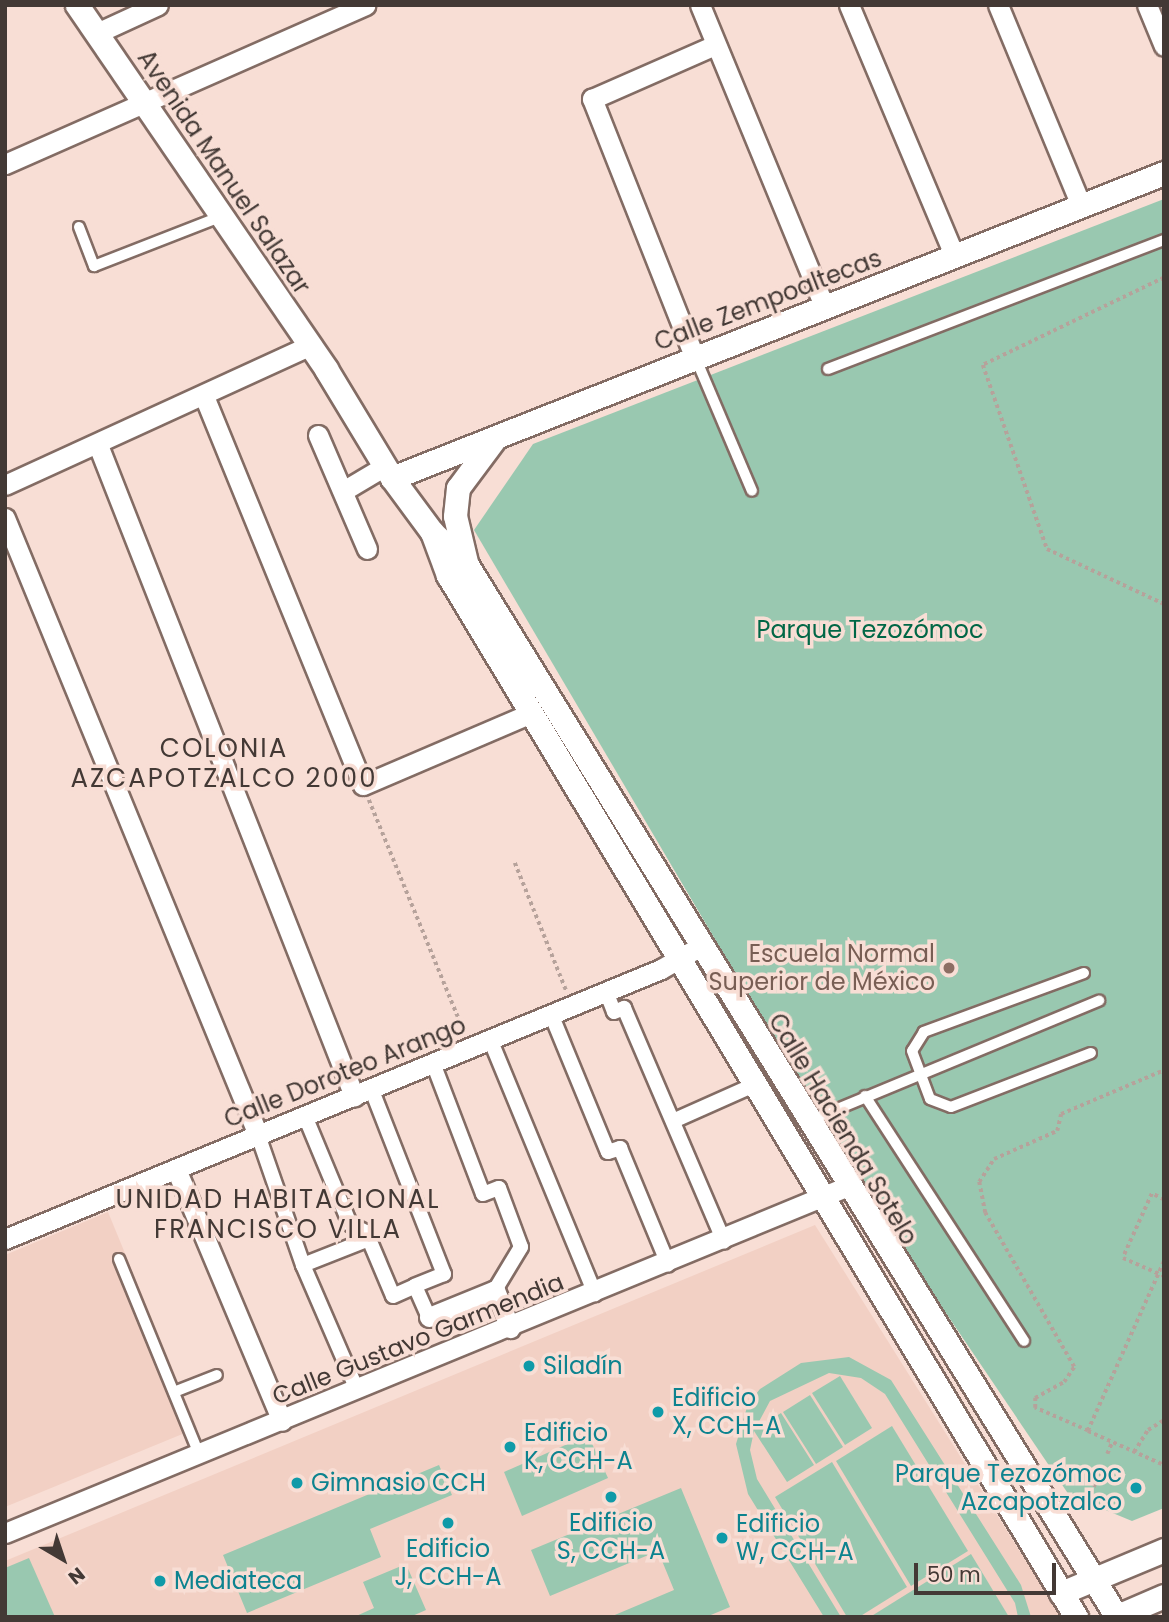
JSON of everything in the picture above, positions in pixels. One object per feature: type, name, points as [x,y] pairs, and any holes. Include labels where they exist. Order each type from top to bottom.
[{"type":"street","name":"Avenida Manuel Salazar","points":[[77,5],[147,102],[326,369]]},
{"type":"street","points":[[97,33],[158,5]]},
{"type":"street","points":[[5,164],[365,5]]},
{"type":"street","points":[[700,5],[824,306]]},
{"type":"street","points":[[849,5],[954,255]]},
{"type":"street","points":[[998,5],[1081,205]]},
{"type":"street","points":[[1147,5],[1164,46]]},
{"type":"street","points":[[694,356],[592,99],[715,45]]},
{"type":"street","name":"Calle Zempoaltecas","points":[[388,472],[497,437],[694,356],[1164,173]]},
{"type":"street","points":[[5,485],[98,445],[309,346]]},
{"type":"street","name":"Calle Hacienda Sotelo","points":[[326,369],[388,472],[432,532],[467,565],[691,951],[756,1084],[1076,1617]]},
{"type":"street","points":[[204,396],[363,785],[531,713]]},
{"type":"street","points":[[318,435],[367,549]]},
{"type":"street","points":[[467,565],[455,516],[458,488],[497,437]]},
{"type":"street","points":[[98,445],[363,1092],[444,1275],[393,1296],[369,1239],[350,1224],[305,1116]]},
{"type":"street","points":[[343,491],[388,472]]},
{"type":"street","points":[[5,518],[258,1135],[303,1265],[357,1390]]},
{"type":"street","name":"Calle Hacienda Sotelo","points":[[432,532],[438,558],[531,713],[807,1122],[1116,1617]]},
{"type":"street","name":"Calle Doroteo Arango","points":[[5,1239],[606,991],[691,951]]},
{"type":"street","points":[[606,991],[614,1012],[624,1008],[724,1241]]},
{"type":"street","points":[[551,1014],[608,1152],[620,1148],[668,1264]]},
{"type":"street","points":[[490,1039],[595,1294]]},
{"type":"street","points":[[415,1286],[429,1317],[495,1290],[521,1247],[499,1188],[483,1194],[433,1062]]},
{"type":"street","points":[[673,1121],[756,1084]]},
{"type":"street","points":[[176,1169],[282,1421]]},
{"type":"street","name":"Calle Gustavo Garmendia","points":[[5,1533],[724,1241],[824,1199],[848,1186]]},
{"type":"street","points":[[303,1265],[369,1239]]},
{"type":"street","points":[[495,1290],[510,1328]]},
{"type":"street","points":[[1061,1593],[1164,1550]]},
{"type":"street","points":[[1116,1617],[1164,1596]]},
{"type":"lane","points":[[79,227],[94,266],[223,215]]},
{"type":"lane","points":[[828,369],[1164,240]]},
{"type":"lane","points":[[694,356],[752,491]]},
{"type":"lane","points":[[1084,973],[924,1032],[912,1051],[918,1074],[930,1099],[951,1107],[1091,1053]]},
{"type":"lane","points":[[807,1122],[1099,1001]]},
{"type":"lane","points":[[865,1096],[1024,1341]]},
{"type":"lane","points":[[119,1259],[199,1454]]},
{"type":"lane","points":[[174,1392],[217,1375]]},
{"type":"path","points":[[1164,278],[983,365],[1046,549],[1164,604]]},
{"type":"path","points":[[363,785],[470,1047]]},
{"type":"path","points":[[515,863],[572,1005]]},
{"type":"path","points":[[1164,1070],[1061,1114],[1057,1131],[994,1159],[979,1182],[985,1213],[1074,1367],[1070,1377],[1035,1398],[1035,1408],[1164,1465]]},
{"type":"path","points":[[1164,1200],[1152,1194],[1123,1258],[1164,1276]]},
{"type":"path","points":[[1088,1431],[1164,1262]]},
{"type":"path","points":[[1134,1452],[1147,1430],[1164,1420]]},
{"type":"path","points":[[1107,1454],[1112,1442]]},
{"type":"path","points":[[1083,1513],[1100,1471]]},
{"type":"shaded area","points":[[108,1212],[197,1428],[5,1507],[5,1255]]},
{"type":"shaded area","points":[[815,1225],[1061,1617],[5,1617],[5,1561]]},
{"type":"green space","name":"Parque Tezozómoc","points":[[1164,199],[1164,1508],[1132,1521],[1069,1495],[862,1189],[474,530],[533,444]]},
{"type":"green space","points":[[849,1357],[891,1380],[1021,1585],[1031,1617],[1018,1617],[1015,1603],[885,1394],[861,1378],[829,1373],[770,1401],[755,1429],[781,1413],[814,1465],[787,1482],[754,1431],[750,1450],[757,1479],[841,1617],[824,1617],[748,1494],[736,1444],[748,1404],[760,1389],[801,1363]]},
{"type":"green space","points":[[840,1376],[872,1428],[845,1445],[812,1393]]},
{"type":"green space","points":[[810,1395],[843,1447],[816,1464],[783,1412]]},
{"type":"green space","points":[[892,1426],[968,1551],[911,1586],[836,1461]]},
{"type":"green space","points":[[588,1435],[608,1478],[522,1516],[504,1472]]},
{"type":"green space","points":[[832,1462],[907,1587],[859,1617],[847,1617],[775,1497]]},
{"type":"green space","points":[[439,1465],[452,1495],[370,1529],[381,1557],[247,1613],[223,1555]]},
{"type":"green space","points":[[681,1488],[730,1607],[706,1617],[610,1617],[674,1590],[658,1551],[550,1596],[531,1550]]},
{"type":"green space","points":[[971,1554],[1009,1617],[870,1617],[894,1602]]},
{"type":"green space","points":[[29,1558],[55,1617],[5,1617],[5,1568]]},
{"type":"green space","points":[[406,1564],[426,1610],[410,1617],[354,1617],[374,1608],[363,1582]]},
{"type":"place","name":"Escuela Normal Superior de México","points":[[949,968]]},
{"type":"place","name":"Siladín","points":[[529,1366]]},
{"type":"place","name":"Edificio X, CCH-A","points":[[658,1412]]},
{"type":"place","name":"Edificio K, CCH-A","points":[[510,1447]]},
{"type":"place","name":"Gimnasio CCH","points":[[297,1483]]},
{"type":"place","name":"Parque Tezozómoc Azcapotzalco","points":[[1136,1488]]},
{"type":"place","name":"Edificio S, CCH-A","points":[[611,1497]]},
{"type":"place","name":"Edificio J, CCH-A","points":[[448,1523]]},
{"type":"place","name":"Edificio W, CCH-A","points":[[722,1538]]},
{"type":"place","name":"Mediateca","points":[[160,1581]]},
{"type":"district","name":"COLONIA AZCAPOTZALCO 2000","points":[[224,764]]},
{"type":"district","name":"UNIDAD HABITACIONAL FRANCISCO VILLA","points":[[278,1215]]}]
